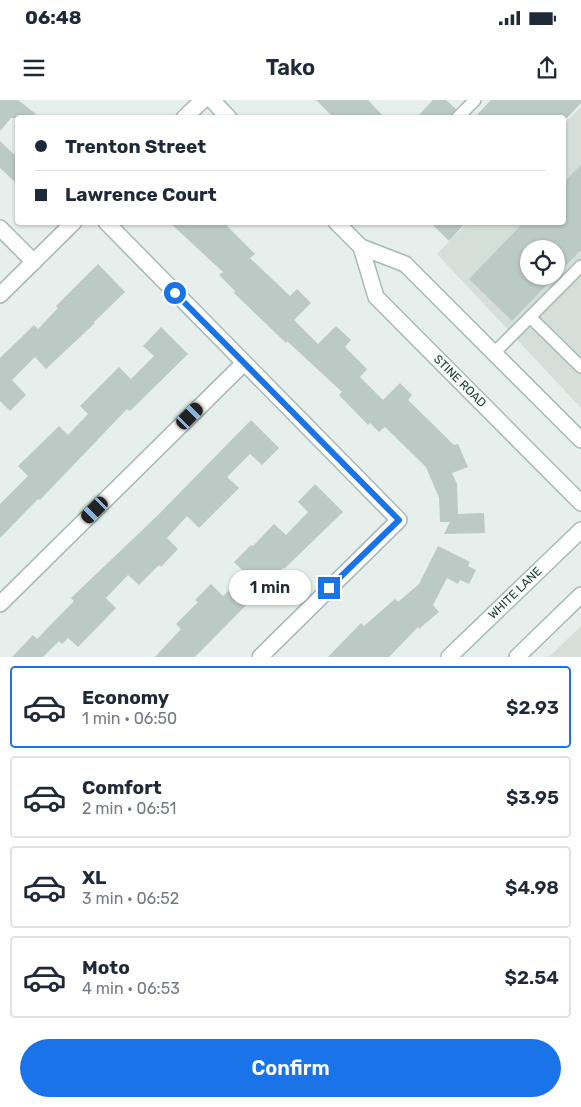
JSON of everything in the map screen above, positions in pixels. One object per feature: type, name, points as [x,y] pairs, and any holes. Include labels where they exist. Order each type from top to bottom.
[{"type":"street","points":[[187,115],[203,100]]},
{"type":"street","points":[[212,100],[226,115]]},
{"type":"street","points":[[0,295],[71,225]]},
{"type":"street","points":[[109,225],[399,520],[260,657]]},
{"type":"street","name":"STINE ROAD","points":[[343,225],[361,247],[376,297],[581,503]]},
{"type":"street","points":[[0,228],[34,262]]},
{"type":"street","name":"STINE ROAD","points":[[361,247],[405,264],[581,440]]},
{"type":"street","points":[[0,604],[244,363]]},
{"type":"street","name":"WHITE LANE","points":[[449,657],[581,530]]},
{"type":"street","points":[[517,657],[581,595]]},
{"type":"lane","points":[[460,115],[474,100]]},
{"type":"lane","points":[[494,353],[581,266]]},
{"type":"lane","points":[[530,317],[581,367]]},
{"type":"shaded area","points":[[581,107],[581,408],[437,254],[465,225],[566,225],[566,122]]},
{"type":"shaded area","points":[[581,626],[581,657],[549,657]]},
{"type":"building","points":[[0,100],[18,100],[37,115],[15,115],[15,118],[11,118],[0,131]]},
{"type":"building","points":[[316,100],[368,100],[382,115],[331,115]]},
{"type":"building","points":[[433,100],[446,100],[456,109],[452,115],[419,115]]},
{"type":"building","points":[[491,100],[581,100],[581,103],[567,118],[566,115],[477,115]]},
{"type":"building","points":[[0,141],[15,155],[15,182],[0,168]]},
{"type":"building","points":[[581,165],[581,250],[565,266],[565,240],[520,240],[520,285],[546,285],[512,321],[469,279],[521,225],[566,225],[566,180]]},
{"type":"building","points":[[172,225],[226,225],[255,254],[250,258],[290,296],[297,289],[311,303],[294,320],[318,344],[336,326],[351,340],[345,347],[367,369],[360,377],[383,400],[400,383],[412,395],[408,400],[454,445],[458,444],[468,467],[452,473],[457,484],[458,514],[484,513],[485,533],[444,534],[450,522],[440,522],[439,498],[426,467],[385,427],[379,432],[370,423],[368,425],[339,395],[342,392],[287,341],[286,343],[234,293],[235,291],[219,275],[223,272]]},
{"type":"building","points":[[433,225],[463,225],[449,241]]},
{"type":"building","points":[[98,264],[125,292],[46,369],[35,357],[12,380],[26,395],[10,411],[0,401],[0,358],[34,325],[38,329],[58,308],[56,306]]},
{"type":"building","points":[[161,327],[188,354],[130,411],[127,409],[40,500],[38,499],[0,538],[0,504],[28,476],[18,466],[59,426],[68,435],[88,414],[80,406],[119,367],[131,379],[154,356],[143,346]]},
{"type":"building","points":[[251,420],[279,448],[262,465],[250,454],[227,477],[239,488],[199,528],[187,516],[167,538],[178,549],[161,567],[159,565],[139,585],[128,575],[106,598],[116,608],[78,647],[68,638],[62,644],[59,641],[43,657],[12,657],[33,635],[37,639],[74,601],[71,598],[157,516]]},
{"type":"building","points":[[315,484],[343,512],[283,568],[195,657],[155,657],[181,629],[176,624],[198,602],[195,600],[211,584],[223,596],[246,574],[234,562],[251,545],[253,546],[274,524],[286,535],[308,512],[298,502]]},
{"type":"building","points":[[438,546],[470,562],[468,566],[476,570],[469,584],[460,580],[458,584],[447,578],[433,605],[439,612],[419,629],[418,627],[389,657],[328,657],[361,623],[364,626],[395,599],[398,602],[419,584]]},
{"type":"route","points":[[175,293],[399,520],[329,588]]}]
